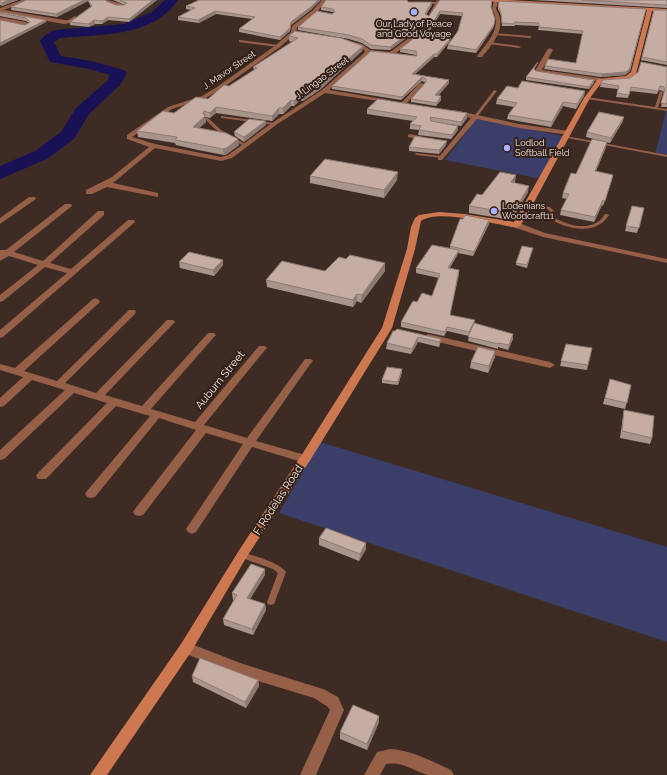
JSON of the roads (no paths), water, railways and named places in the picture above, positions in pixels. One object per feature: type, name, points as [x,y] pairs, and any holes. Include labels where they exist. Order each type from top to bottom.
[{"type":"street","points":[[0,11],[27,0]]},
{"type":"street","points":[[109,0],[109,2],[115,5],[124,6]]},
{"type":"street","name":"J. Mavor Street","points":[[221,159],[154,146],[129,138],[129,136],[170,108],[204,97],[219,88],[278,46],[294,32],[294,27],[297,24],[318,12],[325,0]]},
{"type":"street","points":[[480,0],[594,3],[667,10]]},
{"type":"street","points":[[480,56],[500,25],[498,15],[494,9],[496,1]]},
{"type":"street","points":[[550,50],[538,71],[600,80],[632,76],[641,63],[647,18],[650,9]]},
{"type":"street","points":[[0,11],[64,22],[69,22],[75,18]]},
{"type":"street","points":[[0,19],[26,24]]},
{"type":"street","points":[[392,53],[427,27]]},
{"type":"street","points":[[294,32],[301,34]]},
{"type":"street","name":"J. Lingao Street","points":[[221,159],[230,157],[244,145],[324,91],[367,54],[368,51],[360,45],[342,41]]},
{"type":"street","points":[[368,51],[414,57]]},
{"type":"street","points":[[600,80],[587,94],[568,135],[522,219],[516,225],[543,235],[667,261]]},
{"type":"street","points":[[404,104],[422,84]]},
{"type":"street","points":[[324,91],[411,105]]},
{"type":"street","points":[[447,111],[568,135]]},
{"type":"street","points":[[441,158],[446,142],[476,116]]},
{"type":"street","points":[[410,136],[446,142]]},
{"type":"street","points":[[89,192],[106,184],[154,146]]},
{"type":"street","points":[[106,184],[155,195]]},
{"type":"street","points":[[0,222],[32,199]]},
{"type":"street","points":[[0,259],[4,253],[68,206]]},
{"type":"street","points":[[0,299],[44,264],[101,213]]},
{"type":"street","name":"F. Rodelas Road","points":[[98,775],[186,648],[242,554],[391,328],[415,227],[422,217],[429,214],[464,216],[516,225]]},
{"type":"street","points":[[0,335],[131,222]]},
{"type":"street","points":[[4,253],[72,272]]},
{"type":"street","points":[[17,372],[96,301]]},
{"type":"street","points":[[58,385],[132,312]]},
{"type":"street","points":[[98,397],[170,322]]},
{"type":"street","points":[[143,411],[211,335]]},
{"type":"street","points":[[418,335],[550,365]]},
{"type":"street","name":"Auburn Street","points":[[139,512],[200,428],[262,348]]},
{"type":"street","points":[[192,529],[249,443],[308,361]]},
{"type":"street","points":[[0,367],[305,459]]},
{"type":"street","points":[[0,404],[30,376]]},
{"type":"street","points":[[0,456],[72,389]]},
{"type":"street","points":[[42,476],[114,402]]},
{"type":"street","points":[[91,494],[156,414]]},
{"type":"street","points":[[186,648],[242,670],[318,693],[333,702],[337,710],[308,775]]},
{"type":"street","points":[[372,775],[382,757],[389,755],[410,760],[446,775]]},
{"type":"lane","points":[[440,6],[444,0]]},
{"type":"lane","points":[[423,2],[438,2]]},
{"type":"lane","points":[[428,17],[438,2]]},
{"type":"lane","points":[[495,34],[530,37]]},
{"type":"lane","points":[[240,41],[278,46]]},
{"type":"lane","points":[[489,43],[519,47]]},
{"type":"lane","points":[[476,116],[495,91]]},
{"type":"lane","points":[[656,109],[661,92]]},
{"type":"lane","points":[[587,94],[667,110]]},
{"type":"lane","points":[[222,117],[274,124]]},
{"type":"lane","points":[[207,119],[226,137],[244,145]]},
{"type":"lane","points":[[568,135],[667,156]]},
{"type":"lane","points":[[417,154],[441,158]]},
{"type":"lane","points":[[530,205],[548,208],[552,211],[550,216],[553,219],[576,226],[589,227],[597,225],[607,215]]},
{"type":"lane","points":[[242,554],[276,567],[282,572],[271,602]]},
{"type":"waterway","points":[[0,173],[41,155],[68,135],[82,111],[115,82],[119,73],[91,65],[55,59],[47,41],[56,34],[127,28],[157,15],[172,0]]},
{"type":"place","name":"Our Lady of Peace and Good Voyage","points":[[414,12]]},
{"type":"place","name":"Lodlod Softball Field","points":[[507,148]]},
{"type":"place","name":"Lodenians Woodcraft11","points":[[494,211]]}]
